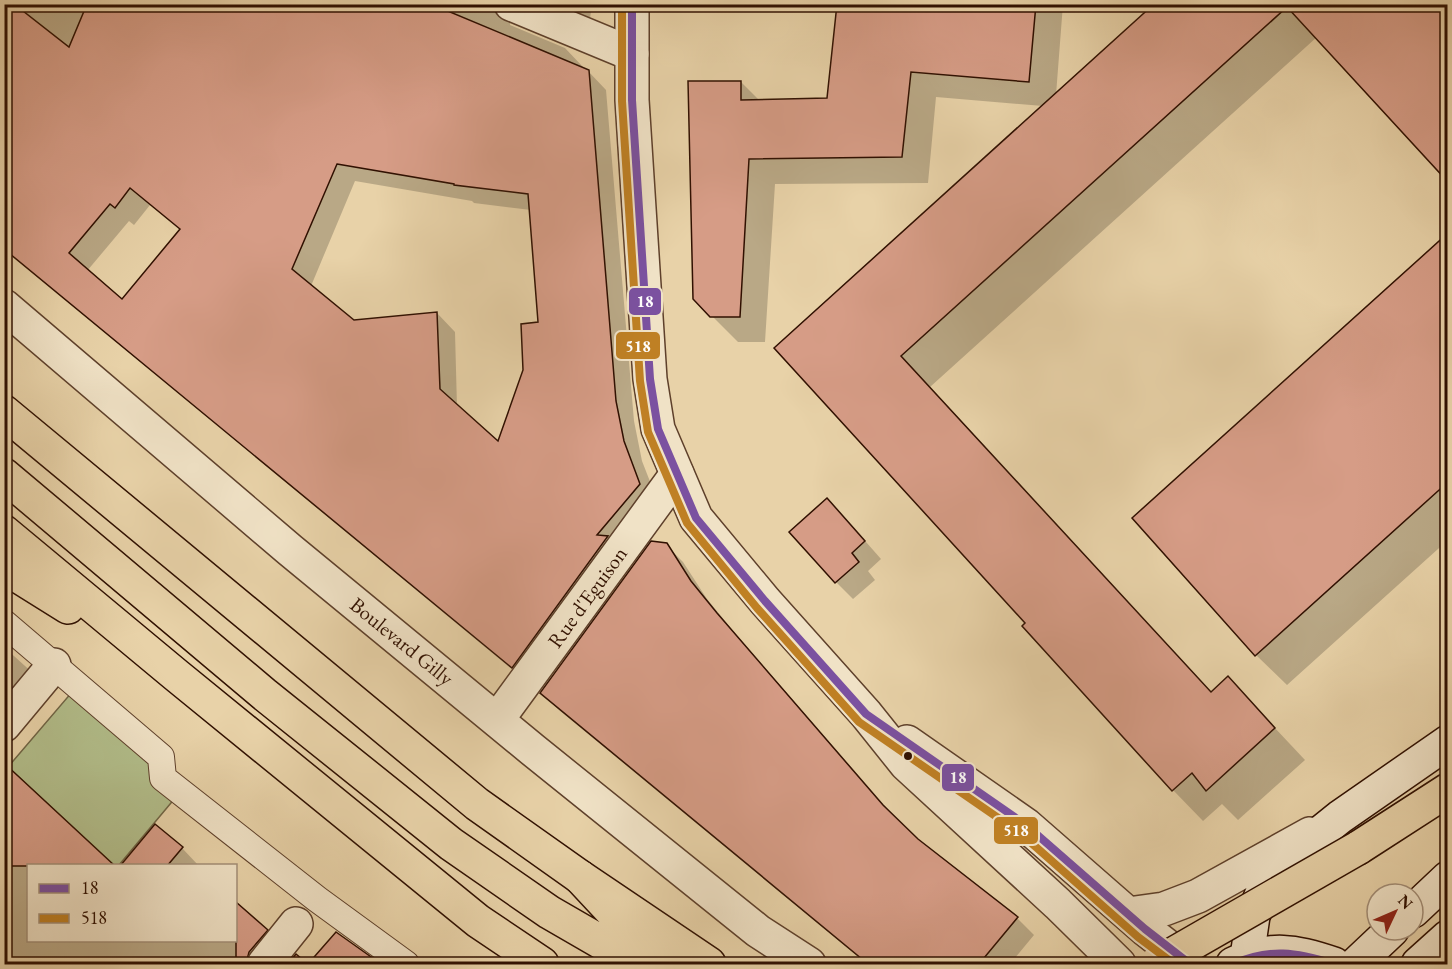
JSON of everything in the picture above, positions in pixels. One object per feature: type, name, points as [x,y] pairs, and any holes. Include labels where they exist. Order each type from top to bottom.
[{"type":"highway","points":[[4,412],[477,804],[709,964]]},
{"type":"highway","points":[[4,475],[264,693],[450,844],[549,912],[639,964]]},
{"type":"highway","points":[[4,532],[478,921],[542,964]]},
{"type":"highway","points":[[4,567],[176,675]]},
{"type":"highway","points":[[1156,964],[1358,848],[1448,790]]},
{"type":"highway","points":[[580,877],[661,964]]},
{"type":"street","points":[[511,4],[632,54]]},
{"type":"street","points":[[632,4],[632,100],[650,379],[658,429],[696,518],[765,601],[866,714],[906,764],[1058,904],[1119,964]]},
{"type":"street","name":"Boulevard Gilly","points":[[4,306],[290,550],[497,720],[758,931],[808,964]]},
{"type":"street","name":"Rue d'Eguison","points":[[497,720],[676,474]]},
{"type":"street","points":[[4,623],[161,757],[163,778],[317,899],[406,964]]},
{"type":"street","points":[[4,725],[54,665]]},
{"type":"street","points":[[866,714],[1026,825],[1128,914],[1190,964]]},
{"type":"street","points":[[1240,961],[1253,916],[1265,886],[1294,854],[1340,817],[1448,742]]},
{"type":"street","points":[[1128,914],[1164,909],[1198,896],[1340,817]]},
{"type":"street","points":[[1425,900],[1448,878]]},
{"type":"street","points":[[264,964],[317,899]]},
{"type":"street","points":[[1418,964],[1448,937]]},
{"type":"street","points":[[1356,964],[1379,942]]},
{"type":"street","points":[[1240,961],[1276,952],[1306,954],[1334,964]]},
{"type":"green space","points":[[78,685],[181,791],[120,864],[112,864],[8,767]]},
{"type":"building","points":[[4,4],[14,4],[69,47],[87,4],[431,4],[589,70],[616,401],[624,441],[640,484],[597,535],[608,536],[512,668],[4,249]],"holes":[[[337,164],[454,185],[528,194],[538,322],[521,324],[523,370],[498,441],[440,389],[437,312],[354,320],[292,269]],[[130,188],[180,229],[122,299],[69,253],[110,204],[115,208]]]},
{"type":"building","points":[[837,4],[1036,4],[1029,82],[911,72],[902,157],[749,159],[740,317],[710,317],[693,299],[688,81],[741,81],[741,100],[827,98]]},
{"type":"building","points":[[1154,4],[1448,4],[1448,182],[1287,7],[901,356],[1211,692],[1228,676],[1275,728],[1206,791],[1192,773],[1172,791],[1022,626],[1025,623],[774,348]]},
{"type":"building","points":[[1448,233],[1448,482],[1255,656],[1132,518]]},
{"type":"building","points":[[827,498],[865,541],[852,553],[859,562],[835,583],[789,532]]},
{"type":"building","points":[[651,541],[667,543],[691,581],[717,613],[883,805],[918,839],[1018,917],[979,964],[868,964],[540,693]]},
{"type":"building","points":[[4,763],[113,864],[27,864],[27,866],[4,866]]},
{"type":"building","points":[[155,824],[183,847],[169,864],[122,864]]},
{"type":"building","points":[[237,903],[268,930],[249,952],[246,964],[236,964]]},
{"type":"building","points":[[336,932],[381,964],[308,964]]},
{"type":"building","points":[[296,954],[308,964],[288,964]]},
{"type":"transit line","name":"518","points":[[622,4],[622,101],[640,381],[648,432],[687,523],[757,608],[859,722],[1020,833],[1138,937],[1174,964]]},
{"type":"transit line","name":"18","points":[[632,4],[632,100],[650,379],[658,429],[696,518],[765,601],[866,714],[1026,825],[1145,929],[1190,964]]},
{"type":"transit line","name":"18","points":[[1233,964],[1271,954],[1295,955],[1334,964]]}]
